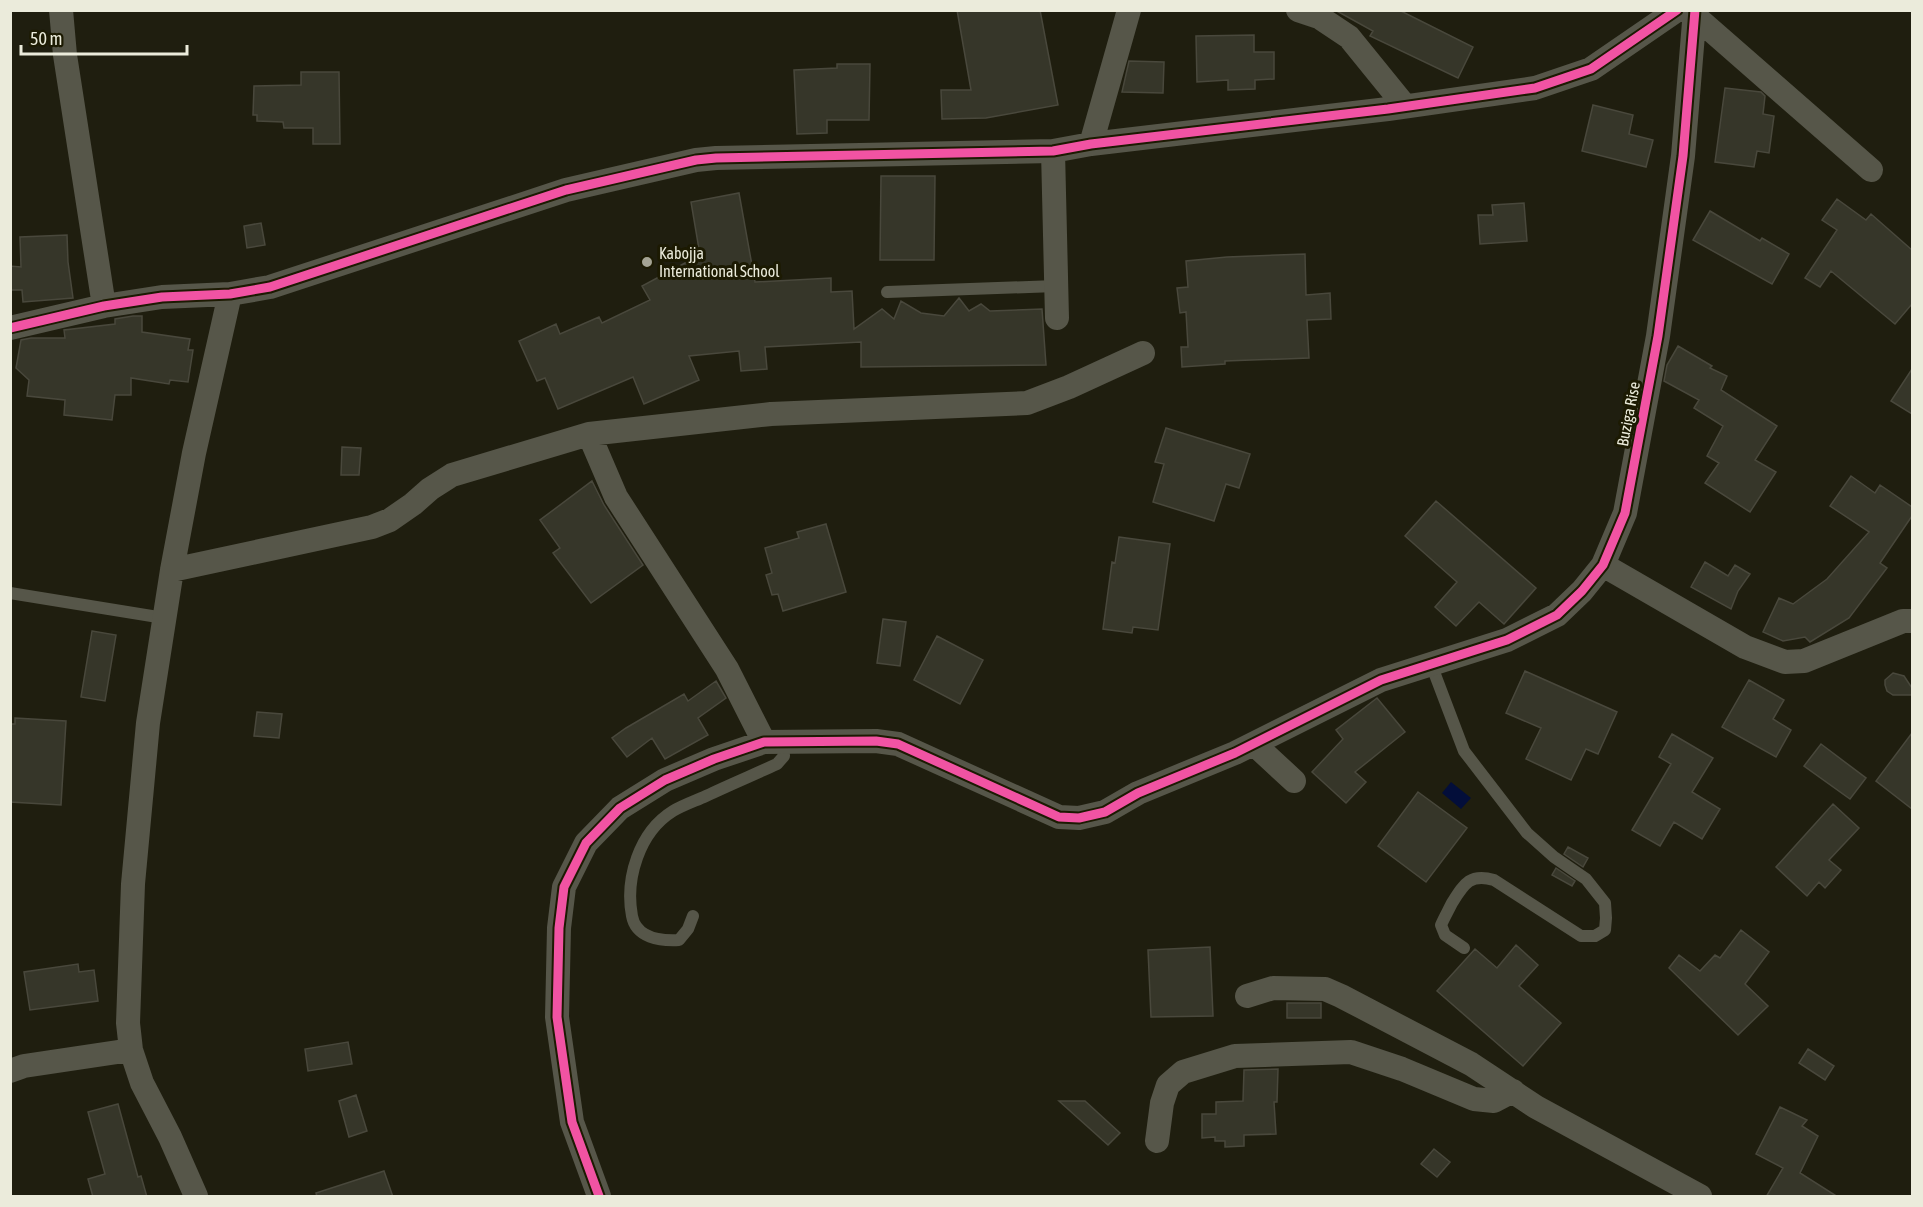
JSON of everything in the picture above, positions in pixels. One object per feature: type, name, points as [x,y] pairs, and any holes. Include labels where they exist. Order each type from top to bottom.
[{"type":"street","points":[[61,10],[65,55],[104,306]]},
{"type":"street","points":[[1091,144],[1130,10]]},
{"type":"street","points":[[1298,10],[1320,17],[1349,37],[1406,106]]},
{"type":"street","points":[[10,328],[104,306],[162,297],[230,294],[270,287],[566,190],[696,160],[1053,152],[1091,144],[1406,106],[1534,88],[1591,69],[1689,12],[1871,170]]},
{"type":"street","name":"Buziga Rise","points":[[598,1197],[572,1122],[557,1017],[558,928],[564,887],[586,843],[620,808],[664,780],[714,759],[773,742],[876,741],[897,744],[1059,817],[1079,818],[1105,812],[1138,793],[1254,744],[1381,680],[1507,640],[1557,615],[1582,591],[1603,565],[1625,513],[1659,336],[1683,156],[1689,12]]},
{"type":"street","points":[[1053,152],[1057,318]]},
{"type":"street","points":[[196,1197],[170,1137],[142,1083],[131,1050],[128,1023],[133,884],[148,723],[164,618],[194,453],[230,294]]},
{"type":"street","points":[[172,570],[372,527],[390,520],[452,475],[589,434],[771,414],[1027,403],[1069,387],[1143,352]]},
{"type":"street","points":[[589,434],[616,497],[773,742]]},
{"type":"street","points":[[1603,565],[1745,647],[1785,662],[1804,661],[1903,621],[1912,621]]},
{"type":"street","points":[[1254,744],[1294,781]]},
{"type":"street","points":[[1247,996],[1273,988],[1325,989],[1365,1007],[1471,1064],[1536,1107],[1700,1197]]},
{"type":"street","points":[[10,1071],[24,1066],[131,1050]]},
{"type":"street","points":[[1157,1141],[1162,1102],[1168,1085],[1183,1072],[1235,1056],[1352,1052],[1402,1068],[1474,1099],[1494,1101],[1513,1091]]},
{"type":"lane","points":[[887,292],[1056,286]]},
{"type":"lane","points":[[10,593],[164,618]]},
{"type":"lane","points":[[1431,664],[1464,751],[1527,833],[1554,857],[1586,879],[1605,903],[1605,930],[1595,936],[1581,936],[1494,880],[1483,877],[1472,879],[1462,886],[1441,926],[1445,935],[1464,948]]},
{"type":"lane","points":[[693,916],[688,929],[679,939],[666,941],[644,935],[633,924],[630,904],[631,877],[638,857],[652,830],[672,812],[777,764],[784,756],[773,742]]},
{"type":"shaded area","points":[[1451,782],[1471,798],[1461,809],[1442,793]]},
{"type":"building","points":[[957,10],[1040,10],[1058,105],[986,118],[942,119],[941,90],[971,90]]},
{"type":"building","points":[[1335,10],[1399,10],[1473,47],[1458,78],[1370,36],[1373,31]]},
{"type":"building","points":[[1254,35],[1254,52],[1274,52],[1274,79],[1255,80],[1255,89],[1228,90],[1228,80],[1197,82],[1196,36]]},
{"type":"building","points":[[1129,61],[1164,62],[1163,93],[1122,92]]},
{"type":"building","points":[[837,64],[870,64],[869,120],[827,120],[827,133],[797,134],[794,70],[837,68]]},
{"type":"building","points":[[301,72],[339,72],[340,144],[313,144],[313,128],[284,128],[283,122],[257,121],[257,115],[253,115],[254,86],[301,85]]},
{"type":"building","points":[[1725,88],[1761,92],[1765,96],[1763,114],[1774,116],[1769,153],[1757,151],[1754,167],[1715,162]]},
{"type":"building","points":[[1593,105],[1633,115],[1629,134],[1653,140],[1646,167],[1582,151]]},
{"type":"building","points":[[881,176],[935,176],[934,260],[880,260]]},
{"type":"building","points":[[739,193],[755,282],[831,278],[831,292],[852,291],[854,329],[882,309],[894,319],[901,301],[921,313],[944,316],[959,298],[969,311],[981,304],[990,311],[1042,309],[1046,365],[861,367],[861,342],[765,347],[767,369],[741,371],[739,351],[689,356],[699,380],[644,404],[633,377],[558,409],[545,378],[537,381],[519,341],[556,324],[560,334],[599,317],[602,323],[650,300],[642,286],[700,255],[691,202]]},
{"type":"building","points":[[1837,199],[1866,220],[1871,214],[1912,250],[1912,304],[1895,324],[1831,271],[1820,287],[1805,278],[1837,230],[1822,220]]},
{"type":"building","points":[[1524,203],[1527,241],[1480,244],[1478,215],[1493,215],[1492,205]]},
{"type":"building","points":[[1710,211],[1760,241],[1762,238],[1789,254],[1772,284],[1693,240]]},
{"type":"building","points":[[261,223],[265,245],[247,248],[244,226]]},
{"type":"building","points":[[67,235],[73,298],[23,302],[22,290],[10,290],[10,266],[21,267],[20,237]]},
{"type":"building","points":[[1305,254],[1306,295],[1330,293],[1331,319],[1307,320],[1309,358],[1225,361],[1225,364],[1182,367],[1181,347],[1188,347],[1186,312],[1180,313],[1177,288],[1188,287],[1186,261]]},
{"type":"building","points":[[142,316],[142,332],[190,339],[188,350],[193,350],[188,382],[170,380],[169,384],[131,378],[131,395],[115,395],[112,420],[64,415],[65,400],[27,396],[29,380],[16,368],[21,340],[65,338],[64,330],[115,324],[115,319]]},
{"type":"building","points":[[1678,346],[1712,366],[1710,368],[1727,376],[1721,390],[1777,426],[1755,460],[1776,472],[1750,512],[1705,483],[1719,463],[1707,456],[1723,426],[1694,408],[1699,400],[1664,381],[1667,365]]},
{"type":"building","points":[[1912,369],[1912,414],[1891,401]]},
{"type":"building","points":[[1166,428],[1250,454],[1239,488],[1226,484],[1214,521],[1153,502],[1164,464],[1155,462]]},
{"type":"building","points":[[342,447],[361,448],[359,475],[341,475]]},
{"type":"building","points":[[1851,476],[1875,493],[1880,485],[1912,507],[1912,516],[1880,563],[1887,568],[1849,618],[1810,642],[1805,637],[1783,641],[1763,632],[1779,598],[1793,604],[1827,579],[1869,532],[1830,506]]},
{"type":"building","points":[[592,481],[604,505],[643,565],[591,603],[553,553],[560,548],[540,520]]},
{"type":"building","points":[[1436,501],[1536,588],[1504,624],[1479,602],[1456,626],[1435,607],[1457,582],[1405,536]]},
{"type":"building","points":[[826,524],[846,592],[783,611],[778,594],[772,595],[766,575],[772,573],[765,548],[799,538],[797,532]]},
{"type":"building","points":[[1119,537],[1170,544],[1158,630],[1133,627],[1132,633],[1103,629],[1112,562],[1115,563]]},
{"type":"building","points":[[1705,562],[1728,576],[1735,565],[1750,574],[1738,591],[1731,609],[1691,587]]},
{"type":"building","points":[[883,619],[906,622],[900,666],[877,663]]},
{"type":"building","points":[[92,631],[116,635],[105,701],[81,697]]},
{"type":"building","points":[[937,636],[983,660],[960,704],[914,680]]},
{"type":"building","points":[[1525,671],[1617,712],[1598,754],[1586,749],[1571,780],[1526,759],[1541,728],[1506,713]]},
{"type":"building","points":[[1893,673],[1904,676],[1912,688],[1912,695],[1893,695],[1887,691],[1885,680]]},
{"type":"building","points":[[1749,680],[1784,700],[1773,719],[1791,730],[1776,757],[1722,727]]},
{"type":"building","points":[[716,681],[726,698],[698,718],[708,735],[665,759],[652,738],[627,757],[612,738],[684,694],[688,701]]},
{"type":"building","points":[[1377,698],[1405,732],[1355,772],[1366,782],[1346,803],[1312,772],[1343,739],[1336,730]]},
{"type":"building","points":[[257,712],[282,714],[279,738],[254,736]]},
{"type":"building","points":[[15,718],[66,721],[61,805],[10,802],[10,724],[15,724]]},
{"type":"building","points":[[1912,733],[1912,809],[1876,781]]},
{"type":"building","points":[[1672,734],[1713,758],[1692,792],[1720,809],[1702,839],[1674,822],[1660,846],[1632,830],[1671,764],[1659,757]]},
{"type":"building","points":[[1821,744],[1866,778],[1850,799],[1804,766]]},
{"type":"building","points":[[1418,792],[1467,828],[1426,882],[1378,846]]},
{"type":"building","points":[[1833,804],[1859,828],[1829,860],[1841,870],[1825,888],[1819,882],[1807,896],[1776,867]]},
{"type":"building","points":[[1568,847],[1588,858],[1583,867],[1564,854]]},
{"type":"building","points":[[1556,868],[1575,881],[1572,886],[1552,875]]},
{"type":"building","points":[[1741,930],[1769,952],[1745,984],[1768,1006],[1738,1035],[1669,968],[1679,955],[1700,971],[1715,955],[1720,958]]},
{"type":"building","points":[[1516,945],[1538,965],[1519,986],[1561,1023],[1523,1066],[1437,991],[1475,949],[1497,968]]},
{"type":"building","points":[[1210,947],[1213,1016],[1151,1017],[1148,950]]},
{"type":"building","points":[[78,964],[79,972],[94,970],[98,1001],[30,1010],[24,972]]},
{"type":"building","points":[[1287,1003],[1321,1003],[1321,1018],[1287,1018]]},
{"type":"building","points":[[348,1042],[352,1064],[308,1071],[305,1049]]},
{"type":"building","points":[[1808,1049],[1834,1066],[1825,1080],[1799,1063]]},
{"type":"building","points":[[1278,1069],[1277,1102],[1274,1102],[1276,1134],[1244,1135],[1244,1146],[1225,1147],[1225,1141],[1215,1141],[1215,1137],[1202,1138],[1202,1114],[1216,1114],[1216,1102],[1243,1101],[1244,1070]]},
{"type":"building","points":[[356,1095],[367,1131],[349,1137],[339,1101]]},
{"type":"building","points":[[1059,1101],[1085,1101],[1120,1133],[1108,1145]]},
{"type":"building","points":[[118,1104],[138,1177],[141,1176],[147,1197],[93,1197],[88,1179],[105,1174],[88,1112]]},
{"type":"building","points":[[1780,1107],[1807,1120],[1802,1126],[1818,1136],[1800,1173],[1838,1197],[1766,1197],[1783,1168],[1756,1154]]},
{"type":"building","points":[[1434,1149],[1450,1162],[1437,1177],[1421,1164]]},
{"type":"building","points":[[384,1171],[393,1197],[317,1197],[316,1193]]},
{"type":"cycle path","points":[[10,328],[104,306],[162,297],[230,294],[270,287],[566,190],[696,160],[1053,151],[1091,144],[1388,109],[1535,88],[1591,69],[1677,10]]},
{"type":"cycle path","points":[[599,1196],[572,1122],[557,1017],[559,928],[564,887],[586,843],[620,808],[665,780],[714,759],[764,742],[876,741],[898,744],[1059,817],[1079,818],[1105,812],[1138,793],[1235,753],[1381,680],[1507,640],[1557,615],[1582,591],[1603,565],[1625,513],[1658,336],[1683,156],[1695,10]]},
{"type":"place","name":"Kabojja International School","points":[[647,262]]}]
